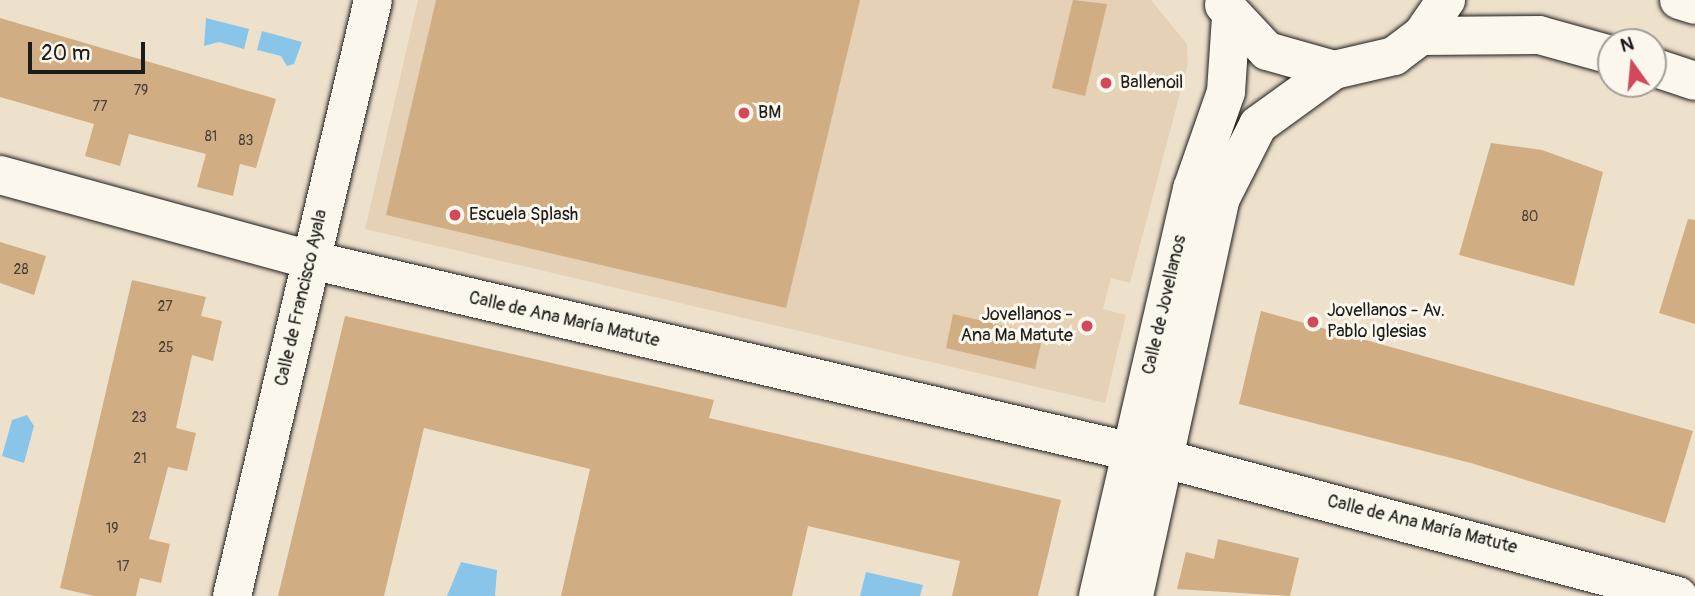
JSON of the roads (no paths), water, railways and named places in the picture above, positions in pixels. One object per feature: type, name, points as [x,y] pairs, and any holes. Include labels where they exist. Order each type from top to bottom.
[{"type":"street","name":"Calle de Francisco Ayala","points":[[232,596],[373,0]]},
{"type":"street","points":[[1226,8],[1285,61],[1334,70],[1394,56],[1420,36],[1446,0]]},
{"type":"street","points":[[1679,0],[1695,5]]},
{"type":"street","name":"Calle de Jovellanos","points":[[1134,596],[1148,455],[1192,189],[1226,92],[1226,8]]},
{"type":"street","points":[[1420,36],[1539,35],[1597,51]]},
{"type":"street","name":"Calle de Jovellanos","points":[[1098,596],[1148,455],[1221,198],[1258,125],[1334,70]]},
{"type":"street","points":[[1667,72],[1695,81]]},
{"type":"street","name":"Calle de Ana María Matute","points":[[0,175],[311,260],[1148,455],[1655,592]]},
{"type":"water","points":[[206,18],[249,29],[244,49],[219,42],[204,46]]},
{"type":"water","points":[[262,31],[302,42],[294,64],[287,66],[281,56],[257,50]]},
{"type":"water","points":[[27,415],[34,426],[24,463],[2,456],[12,420]]},
{"type":"water","points":[[461,562],[497,570],[495,596],[447,596]]},
{"type":"water","points":[[866,572],[923,585],[920,596],[860,596]]},
{"type":"place","name":"Ballenoil","points":[[1106,83]]},
{"type":"place","name":"BM","points":[[744,113]]},
{"type":"place","name":"Escuela Splash","points":[[455,215]]},
{"type":"place","name":"Jovellanos - Av. Pablo Iglesias","points":[[1313,322]]},
{"type":"place","name":"Jovellanos - Ana Mª Matute","points":[[1087,326]]}]
